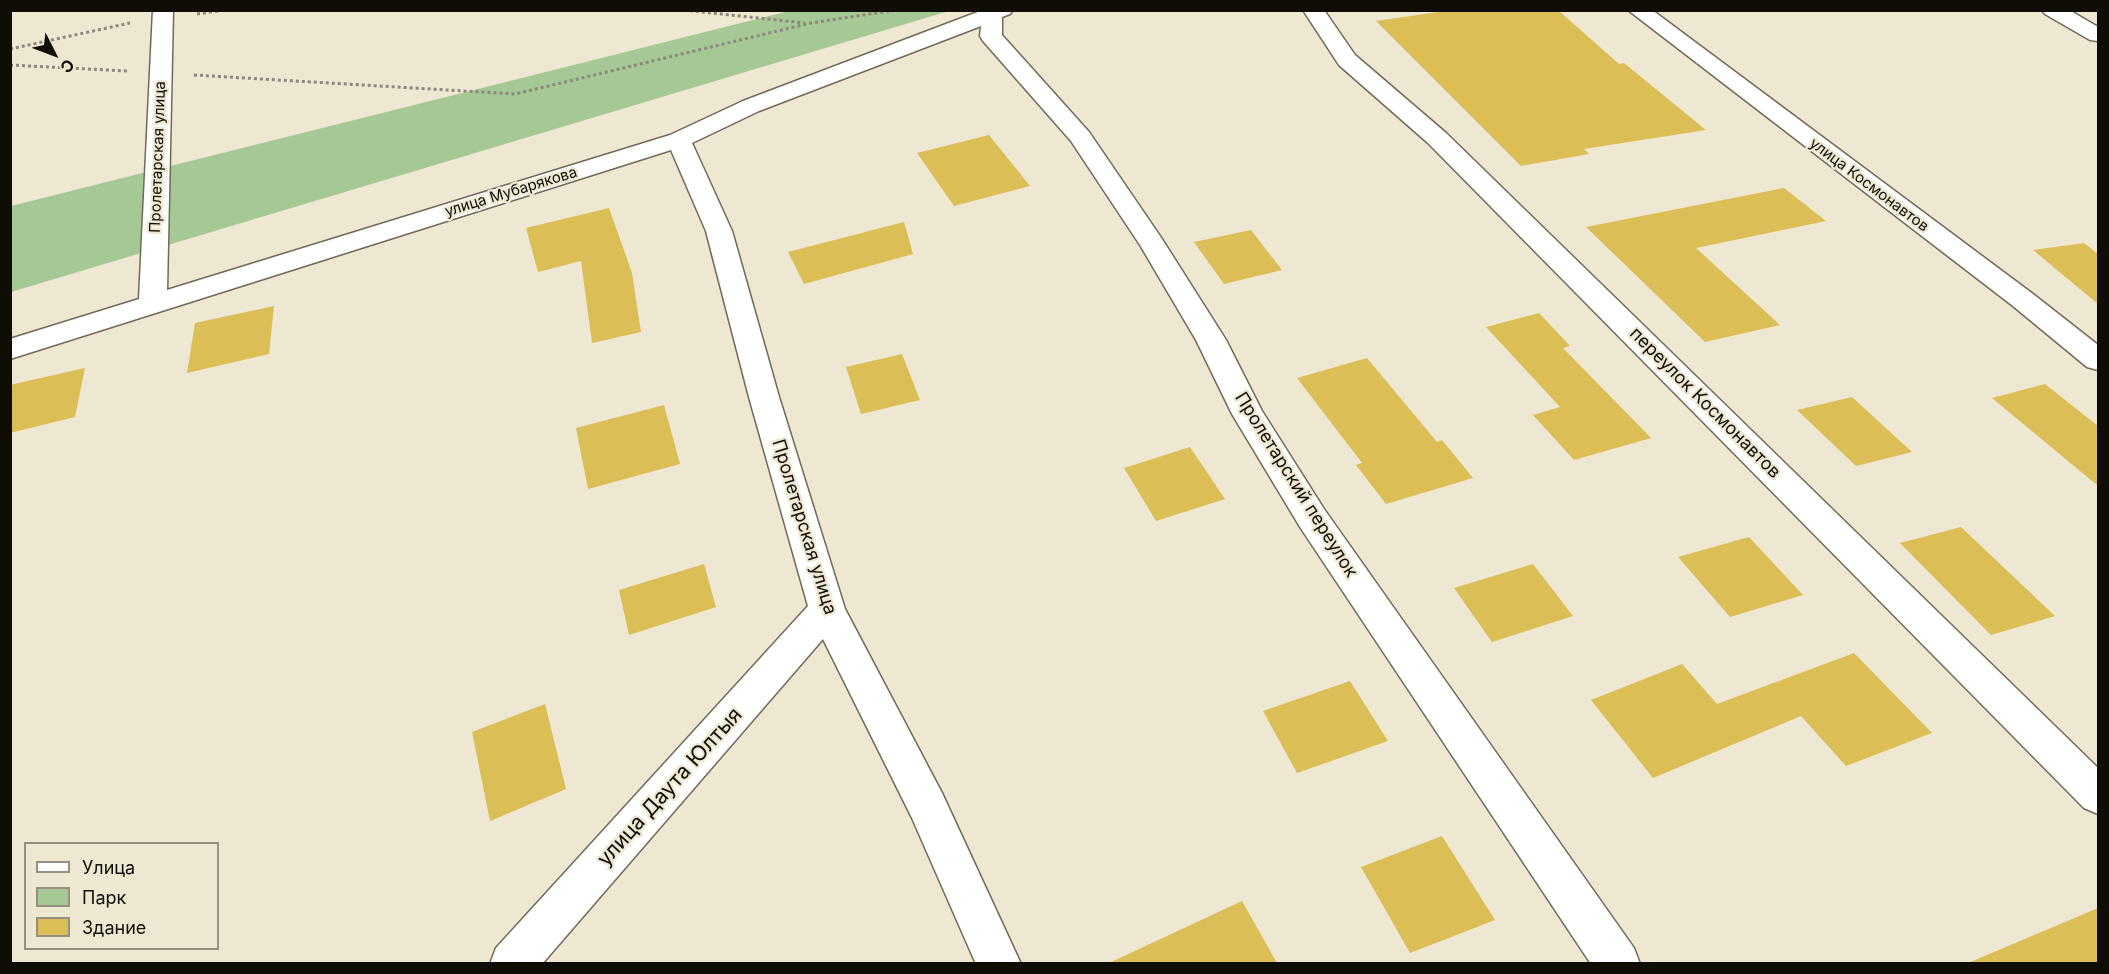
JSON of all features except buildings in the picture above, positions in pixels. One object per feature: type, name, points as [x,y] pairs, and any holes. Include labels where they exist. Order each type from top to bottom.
[{"type":"street","name":"переулок Космонавтов","points":[[1314,10],[1347,60],[1437,138],[2098,795]]},
{"type":"street","name":"улица Космонавтов","points":[[1638,10],[2023,300],[2098,360]]},
{"type":"street","points":[[2052,10],[2098,35]]},
{"type":"street","name":"улица Мубарякова","points":[[10,349],[679,140],[751,106],[992,12]]},
{"type":"street","name":"Пролетарский переулок","points":[[992,12],[991,36],[1086,147],[1153,245],[1211,340],[1248,414],[1312,518],[1618,963]]},
{"type":"street","name":"Пролетарская улица","points":[[153,303],[163,14]]},
{"type":"street","name":"Пролетарская улица","points":[[679,140],[719,231],[764,397],[827,610],[927,806],[999,963]]},
{"type":"street","name":"улица Даута Юлтыя","points":[[512,963],[827,610]]},
{"type":"path","points":[[10,49],[163,14],[225,10]]},
{"type":"path","points":[[684,10],[811,23]]},
{"type":"path","points":[[10,64],[515,94],[811,23],[896,10]]},
{"type":"green space","points":[[789,11],[949,11],[11,292],[11,206]]}]
